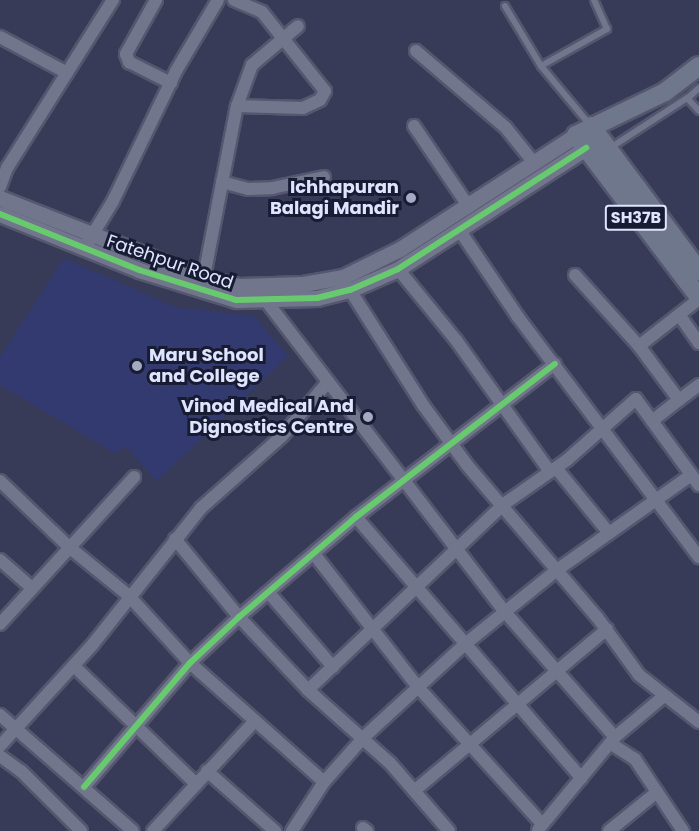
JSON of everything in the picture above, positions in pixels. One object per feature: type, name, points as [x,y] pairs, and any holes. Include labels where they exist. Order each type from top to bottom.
[{"type":"main road","points":[[592,140],[630,111],[665,92],[699,66]]},
{"type":"main road","name":"SH37B","points":[[592,140],[699,271]]},
{"type":"main road","name":"SH37B","points":[[592,140],[699,298]]},
{"type":"street","points":[[0,187],[7,168],[113,0]]},
{"type":"street","points":[[156,0],[126,54],[129,62],[171,83]]},
{"type":"street","points":[[84,248],[171,83],[218,0]]},
{"type":"street","points":[[234,0],[262,12],[322,84],[324,97],[303,108],[237,106]]},
{"type":"street","points":[[203,284],[237,106],[252,64],[298,26]]},
{"type":"street","points":[[0,37],[68,73]]},
{"type":"street","points":[[416,51],[506,128],[534,163]]},
{"type":"street","points":[[414,126],[468,207]]},
{"type":"street","points":[[0,198],[93,234],[203,284],[274,288],[343,277],[400,249],[534,163],[592,140]]},
{"type":"street","name":"Fatehpur Road","points":[[0,214],[84,248],[203,284],[236,300],[267,302],[317,298],[350,290],[398,268],[460,231],[592,140]]},
{"type":"street","points":[[222,182],[248,189],[272,188],[324,177]]},
{"type":"street","points":[[460,231],[555,364],[699,557]]},
{"type":"street","points":[[398,268],[456,340],[502,406],[553,470],[609,533]]},
{"type":"street","points":[[575,275],[639,346],[679,400]]},
{"type":"street","points":[[350,290],[452,445],[607,629],[639,675],[699,722]]},
{"type":"street","points":[[639,346],[680,316],[699,298]]},
{"type":"street","points":[[267,302],[505,612],[612,740],[635,759],[683,831]]},
{"type":"street","points":[[680,316],[699,342]]},
{"type":"street","points":[[84,787],[136,729],[190,663],[239,617],[356,517],[406,481],[555,364]]},
{"type":"street","points":[[0,746],[74,666],[201,508],[282,436],[328,382]]},
{"type":"street","points":[[652,421],[699,385]]},
{"type":"street","points":[[292,831],[324,782],[364,737],[464,645],[557,570],[656,499],[695,480],[636,399],[553,470],[504,504],[308,690]]},
{"type":"street","points":[[0,624],[31,587],[134,477]]},
{"type":"street","points":[[0,482],[69,547],[129,596],[190,663],[324,782]]},
{"type":"street","points":[[356,517],[581,778]]},
{"type":"street","points":[[175,538],[239,617],[308,690],[364,737],[449,831]]},
{"type":"street","points":[[314,554],[371,630],[417,686],[471,744],[540,828],[612,740],[664,696]]},
{"type":"street","points":[[0,560],[31,587]]},
{"type":"street","points":[[269,593],[333,668]]},
{"type":"street","points":[[414,791],[607,629]]},
{"type":"street","points":[[74,666],[136,729],[196,784]]},
{"type":"street","points":[[0,715],[133,831]]},
{"type":"street","points":[[153,831],[254,722]]},
{"type":"street","points":[[0,756],[21,771],[81,831]]},
{"type":"street","points":[[207,771],[275,831]]},
{"type":"street","points":[[609,831],[657,792]]},
{"type":"lane","points":[[542,66],[607,29],[594,0]]},
{"type":"lane","points":[[505,6],[592,140],[689,98],[699,88]]},
{"type":"lane","points":[[689,98],[699,111]]},
{"type":"shaded area","points":[[64,258],[175,307],[254,316],[288,356],[157,481],[125,446],[116,454],[0,385],[0,357]]},
{"type":"cycle path","points":[[0,214],[139,270],[236,300],[317,298],[350,290],[398,269],[586,148]]},
{"type":"cycle path","points":[[84,787],[190,663],[239,617],[356,517],[555,364]]},
{"type":"place","name":"Ichhapuran Balagi Mandir","points":[[411,198]]},
{"type":"place","name":"Maru School and College","points":[[137,366]]},
{"type":"place","name":"Vinod Medical And Dignostics Centre","points":[[368,417]]}]
